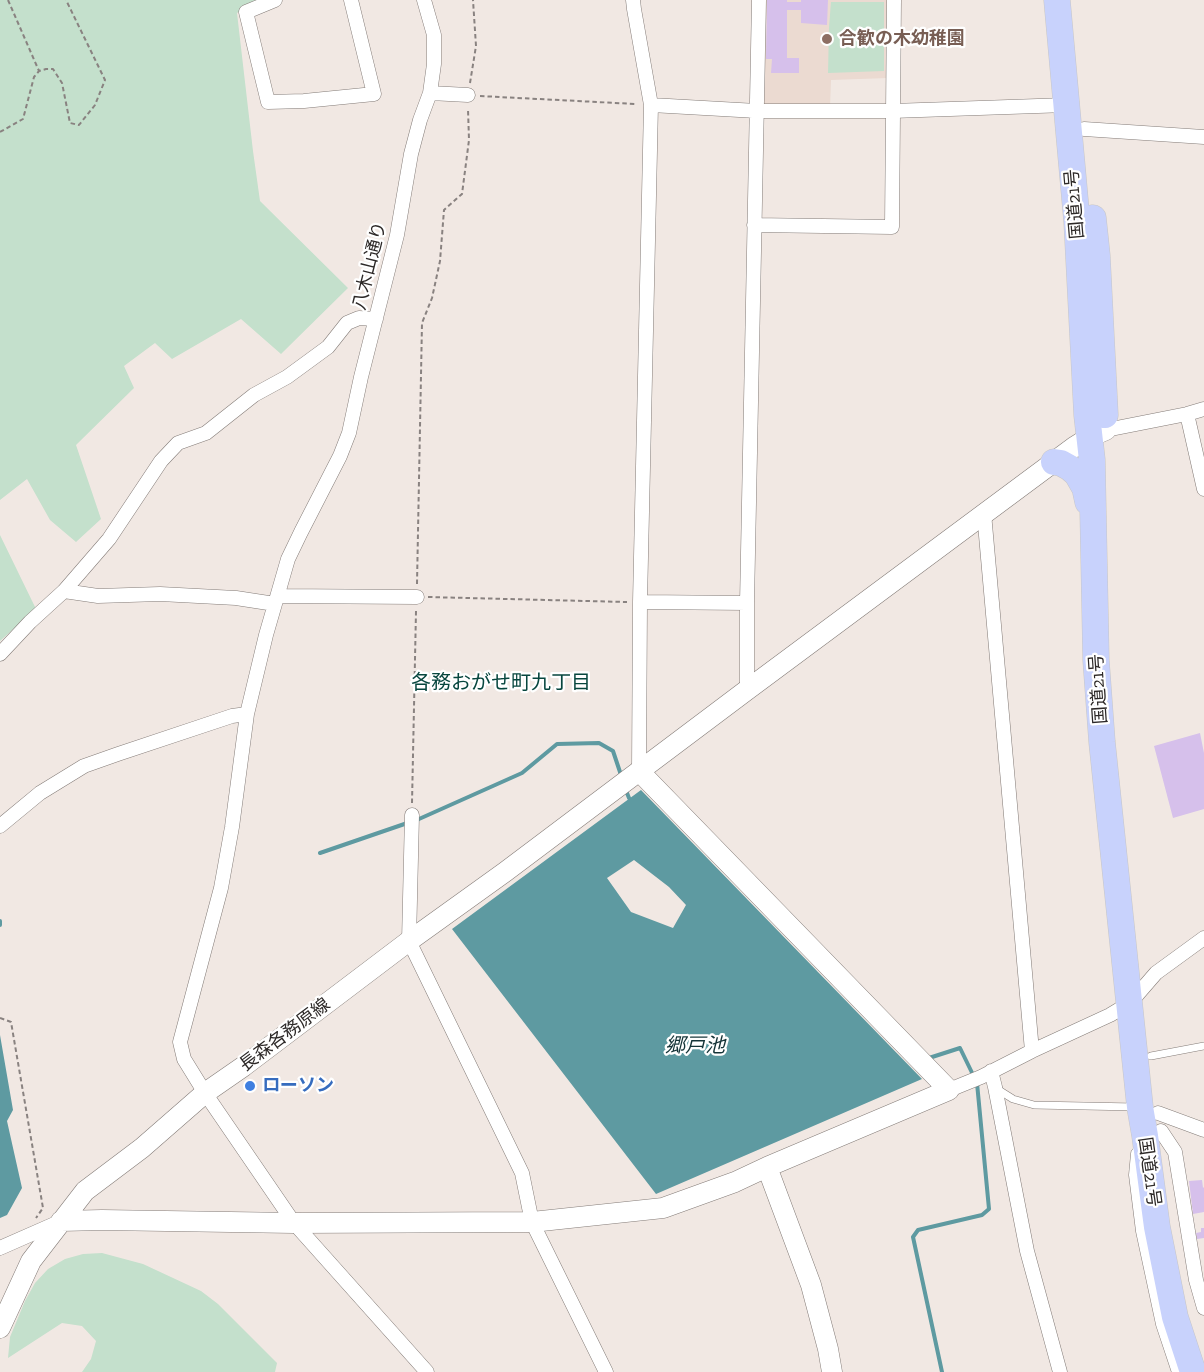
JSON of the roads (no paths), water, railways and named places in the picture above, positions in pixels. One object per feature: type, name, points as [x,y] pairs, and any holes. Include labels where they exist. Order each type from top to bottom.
[{"type":"highway","name":"国道21号","points":[[1057,0],[1077,222],[1086,392],[1098,434],[1109,502],[1112,685],[1137,995],[1151,1056],[1157,1227],[1173,1305],[1193,1372]]},
{"type":"highway","name":"国道21号","points":[[1072,0],[1097,256],[1098,434],[1094,585],[1096,660],[1102,742],[1137,995],[1152,1133],[1192,1319],[1204,1356]]},
{"type":"highway","points":[[1054,462],[1070,468],[1077,474],[1085,488],[1094,532]]},
{"type":"street","points":[[275,0],[246,12],[268,102],[374,94],[351,0]]},
{"type":"street","name":"八木山通り","points":[[277,600],[288,560],[340,456],[349,433],[397,235],[411,153],[430,93],[434,64],[434,34],[424,0]]},
{"type":"street","points":[[633,0],[651,105],[640,602],[629,779],[929,1069],[956,1087]]},
{"type":"street","points":[[747,690],[759,0]]},
{"type":"street","points":[[754,225],[892,227],[894,0]]},
{"type":"street","points":[[430,93],[468,95]]},
{"type":"street","points":[[651,105],[757,111],[892,111],[1067,105]]},
{"type":"street","points":[[1083,129],[1204,137]]},
{"type":"street","points":[[0,654],[64,591],[110,539],[161,461],[178,443],[206,433],[254,395],[296,371],[328,348],[346,323],[359,318],[375,319]]},
{"type":"street","points":[[1098,434],[1204,408]]},
{"type":"street","points":[[1186,414],[1204,489]]},
{"type":"street","name":"長森各務原線","points":[[0,1328],[31,1261],[84,1191],[142,1148],[205,1094],[984,513],[1054,462],[1098,434]]},
{"type":"street","points":[[984,513],[1032,1051]]},
{"type":"street","points":[[64,591],[98,596],[160,594],[277,600],[417,597]]},
{"type":"street","points":[[277,600],[247,714],[232,827],[217,903],[180,1042],[184,1059],[205,1094],[294,1223],[427,1372]]},
{"type":"street","points":[[640,602],[747,603]]},
{"type":"street","points":[[0,826],[40,793],[84,766],[222,719],[247,714]]},
{"type":"street","points":[[412,822],[410,941],[522,1173],[532,1222],[606,1372]]},
{"type":"street","points":[[0,1248],[61,1221],[532,1222],[663,1208],[735,1182],[956,1087],[1110,1015],[1137,995],[1156,973],[1204,938]]},
{"type":"street","points":[[986,1074],[995,1087],[1027,1251],[1060,1372]]},
{"type":"street","points":[[1179,1372],[1163,1324],[1143,1231],[1136,1175],[1139,1144],[1152,1133],[1204,1130]]},
{"type":"street","points":[[1152,1133],[1175,1152],[1196,1280],[1204,1308]]},
{"type":"street","points":[[767,1167],[811,1285],[832,1372]]},
{"type":"lane","points":[[1151,1056],[1204,1046]]},
{"type":"lane","points":[[995,1087],[1013,1099],[1152,1133]]},
{"type":"water","name":"郷戸池","points":[[641,790],[922,1079],[656,1194],[452,929]],"holes":[[[634,860],[669,887],[686,905],[673,928],[631,912],[607,878]]]},
{"type":"water","points":[[0,1035],[13,1110],[7,1121],[22,1188],[7,1215],[0,1218]]},
{"type":"waterway","points":[[320,853],[419,819],[522,773],[557,744],[599,743],[613,751],[621,775]]},
{"type":"waterway","points":[[625,788],[629,798]]},
{"type":"waterway","points":[[929,1058],[960,1048],[977,1083],[989,1209],[982,1215],[918,1230],[913,1237],[942,1372]]},
{"type":"place","name":"合歓の木幼稚園","points":[[827,39]]},
{"type":"place","name":"ローソン","points":[[250,1086]]},
{"type":"district","name":"各務おがせ町九丁目","points":[[501,683]]}]
